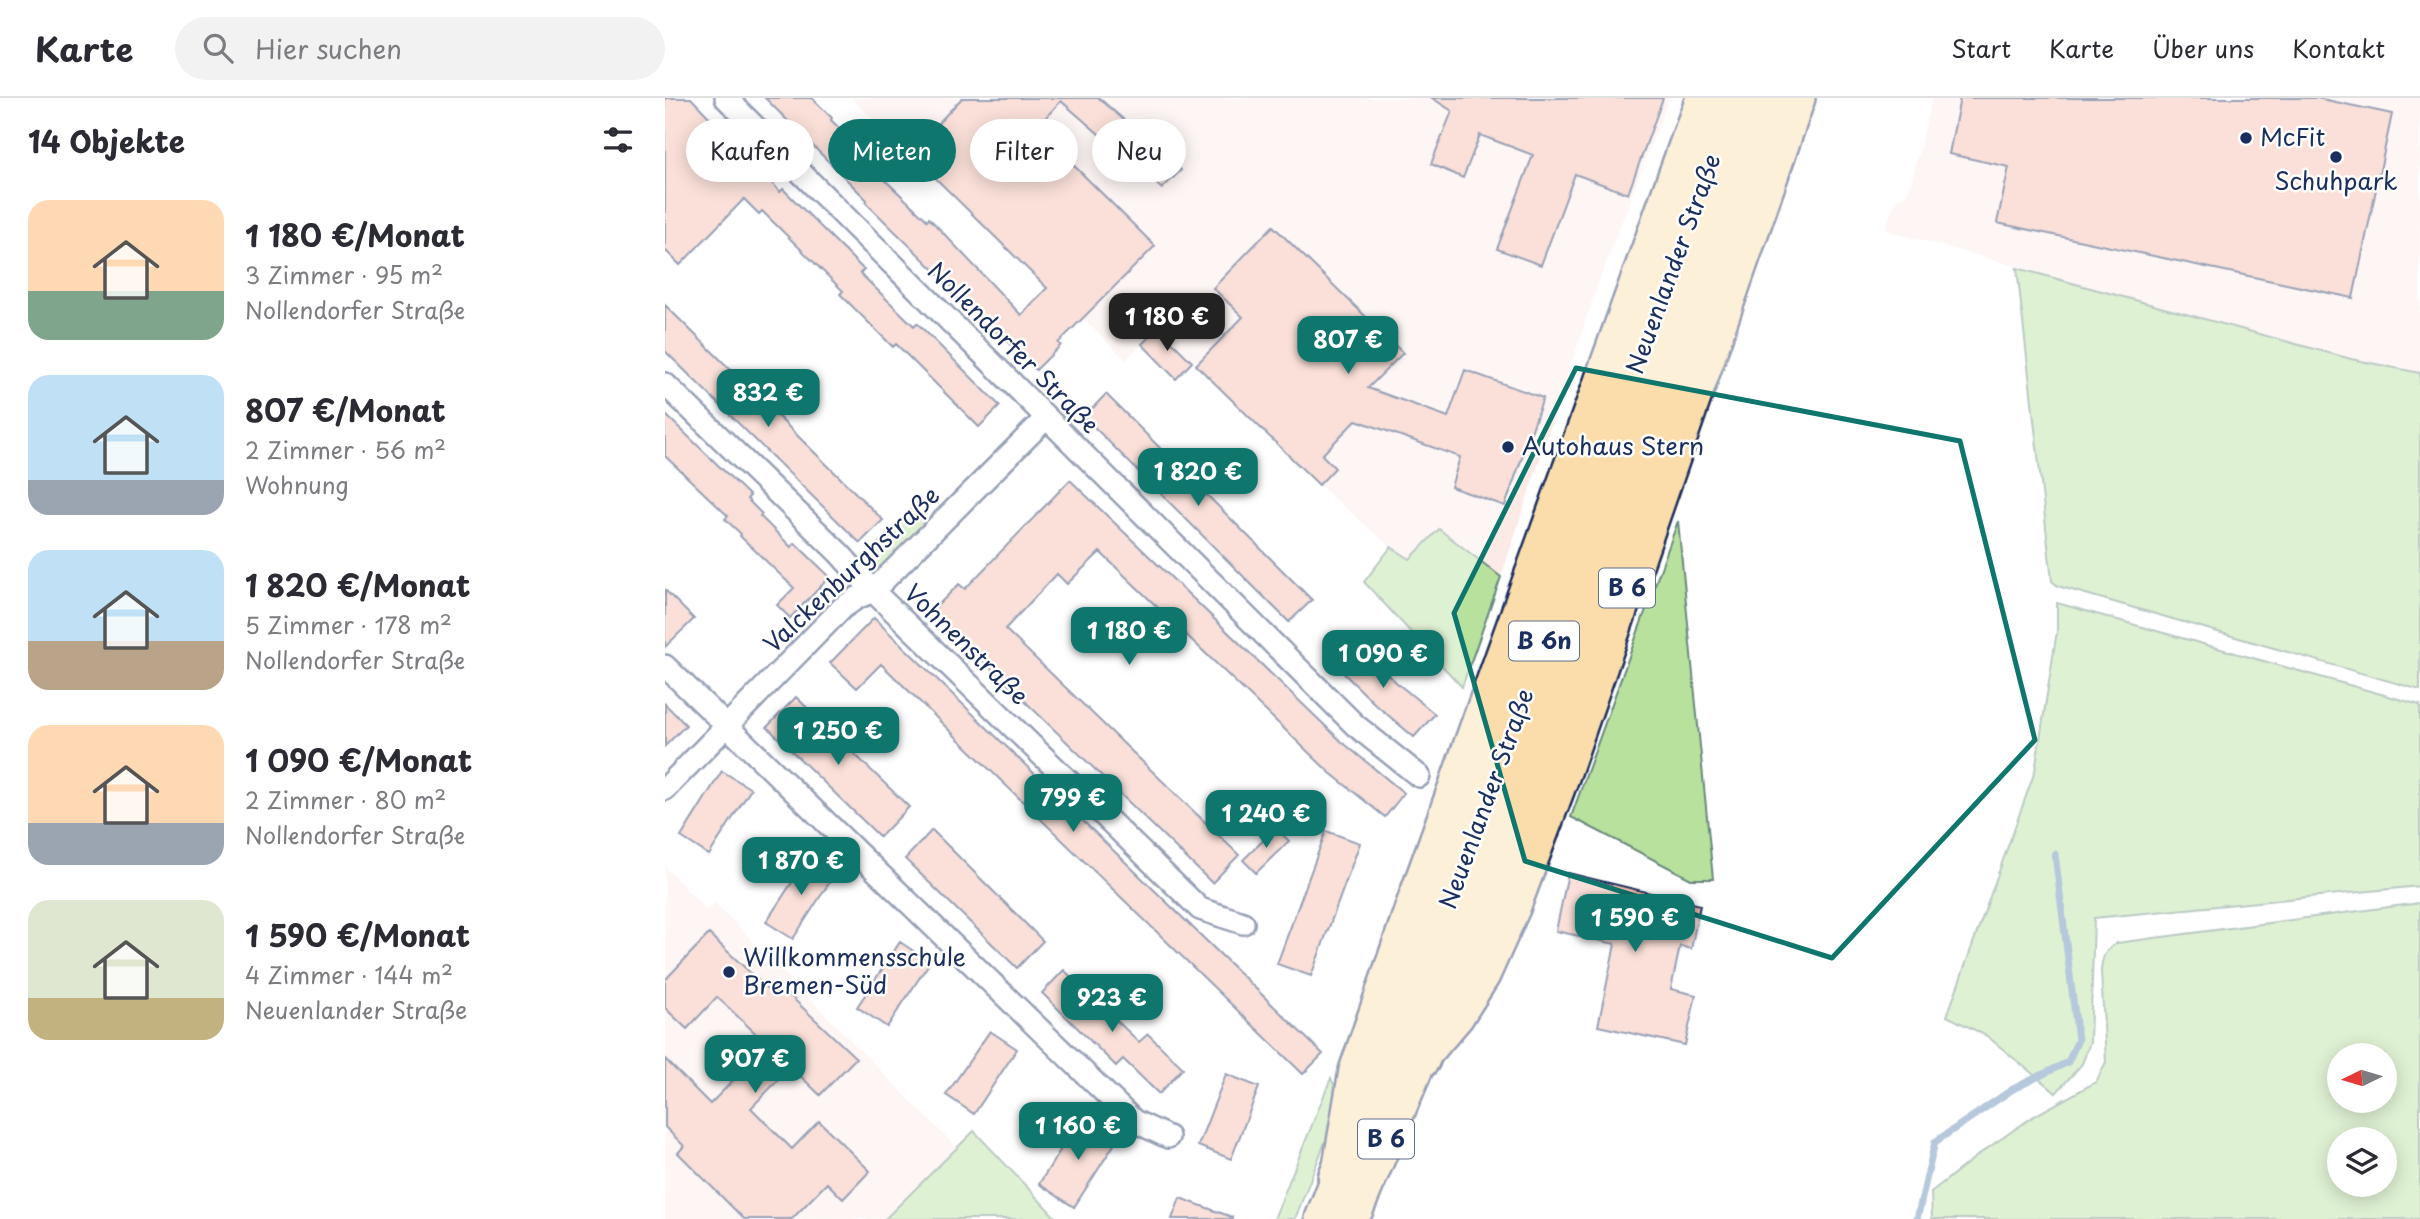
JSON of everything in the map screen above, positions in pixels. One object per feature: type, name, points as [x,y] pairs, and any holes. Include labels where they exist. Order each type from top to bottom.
[{"type":"highway","name":"Neuenlander Straße","points":[[1338,1178],[1447,909],[1520,711],[1626,397],[1766,100]]},
{"type":"highway","name":"Neuenlander Straße","points":[[1420,1059],[1480,915],[1766,100]]},
{"type":"main road","name":"Neuenlander Straße","points":[[1321,1219],[1338,1178],[1356,1071],[1703,98]]},
{"type":"main road","name":"Neuenlander Straße","points":[[1353,1219],[1420,1059]]},
{"type":"street","name":"Nollendorfer Straße","points":[[726,98],[1355,725],[1419,776]]},
{"type":"street","name":"Vohnenstraße","points":[[665,384],[840,554],[873,592],[1200,909],[1243,923]]},
{"type":"street","name":"Valckenburghstraße","points":[[665,789],[842,608],[873,592],[1046,418]]},
{"type":"street","points":[[665,666],[1135,1121],[1168,1137]]},
{"type":"highlighted area","points":[[1576,368],[1960,441],[2035,740],[1832,958],[1525,861],[1454,613]]},
{"type":"shaded area","points":[[851,98],[1669,98],[1596,289],[1501,577],[1440,529],[1410,560],[1391,547],[1319,485],[1158,328],[1126,360],[1084,319],[1081,321],[938,182],[956,182],[956,119],[873,119]]},
{"type":"shaded area","points":[[1932,98],[2420,98],[2420,373],[2351,359],[1885,230],[1896,199],[1906,195],[1911,184]]},
{"type":"shaded area","points":[[665,867],[706,910],[715,903],[957,1148],[885,1219],[665,1219]]},
{"type":"green space","points":[[2017,268],[2351,359],[2420,373],[2420,690],[2058,586],[2052,581]]},
{"type":"green space","points":[[914,506],[940,533],[885,577],[865,557]]},
{"type":"green space","points":[[1678,521],[1713,879],[1691,879],[1571,817]]},
{"type":"green space","points":[[1439,529],[1501,577],[1462,687],[1364,582],[1391,547],[1410,559]]},
{"type":"green space","points":[[2057,603],[2420,705],[2420,886],[2094,918],[2090,1042],[2082,1064],[2056,1093],[1987,1036],[1947,1016],[2035,771],[2057,631]]},
{"type":"green space","points":[[2420,903],[2420,1219],[1932,1219],[1931,1192],[2034,1116],[2096,1082],[2106,1062],[2101,966],[2110,948],[2117,943]]},
{"type":"green space","points":[[1331,1078],[1341,1101],[1295,1219],[1274,1219]]},
{"type":"green space","points":[[974,1131],[1057,1219],[885,1219]]},
{"type":"building","points":[[665,98],[691,98],[711,119],[686,119],[686,182],[771,182],[780,192],[783,189],[864,270],[860,273],[914,326],[917,323],[1000,406],[979,427],[896,344],[893,347],[840,294],[843,291],[762,211],[759,214],[744,199],[680,265],[665,250]]},
{"type":"building","points":[[765,98],[812,98],[832,118],[828,119],[828,161],[814,147],[814,119],[786,119]]},
{"type":"building","points":[[962,98],[1099,98],[1123,119],[1092,119],[1092,128],[1061,101],[1044,119],[970,119],[970,182],[1078,182],[1078,170],[1155,246],[1058,343],[1061,345],[1036,370],[865,202],[867,200],[849,182],[887,182],[927,220],[929,218],[1021,315],[1047,288],[939,182],[956,182],[956,119],[942,119]]},
{"type":"building","points":[[1432,98],[1663,98],[1628,194],[1575,174],[1541,265],[1497,249],[1533,155],[1480,135],[1463,178],[1431,164],[1452,111]]},
{"type":"building","points":[[1960,98],[2317,98],[2392,114],[2353,298],[1997,223],[2009,167],[1949,154]]},
{"type":"building","points":[[1154,182],[1169,182],[1162,189]]},
{"type":"building","points":[[1273,226],[1403,353],[1368,388],[1448,417],[1465,370],[1543,398],[1505,506],[1451,487],[1460,457],[1356,420],[1322,455],[1335,468],[1319,485],[1196,365],[1243,317],[1213,288]]},
{"type":"building","points":[[665,305],[883,520],[860,543],[665,351]]},
{"type":"building","points":[[1158,328],[1192,362],[1176,379],[1142,344]]},
{"type":"building","points":[[1106,394],[1312,600],[1289,622],[1084,417]]},
{"type":"building","points":[[665,414],[750,496],[747,499],[762,514],[760,516],[791,547],[795,543],[830,577],[790,618],[777,605],[794,588],[740,536],[725,519],[728,516],[665,456]]},
{"type":"building","points":[[1070,480],[1341,741],[1404,793],[1385,817],[1329,772],[1100,552],[1067,584],[1057,574],[1005,629],[1239,855],[1212,883],[932,611],[959,584],[965,589]]},
{"type":"building","points":[[665,590],[694,619],[665,647]]},
{"type":"building","points":[[874,618],[1323,1054],[1303,1074],[881,664],[857,688],[830,663]]},
{"type":"building","points":[[1352,641],[1435,714],[1414,737],[1332,662]]},
{"type":"building","points":[[796,697],[909,807],[880,837],[767,727]]},
{"type":"building","points":[[665,704],[686,725],[665,746]]},
{"type":"building","points":[[722,771],[751,789],[709,855],[681,837]]},
{"type":"building","points":[[1276,828],[1289,841],[1256,873],[1243,860]]},
{"type":"building","points":[[932,830],[1043,941],[1017,968],[905,859]]},
{"type":"building","points":[[1326,831],[1360,843],[1311,976],[1277,964]]},
{"type":"building","points":[[810,855],[836,872],[793,939],[766,922]]},
{"type":"building","points":[[1568,873],[1700,905],[1691,949],[1680,946],[1671,989],[1696,995],[1685,1045],[1598,1026],[1615,944],[1556,931]]},
{"type":"building","points":[[709,934],[776,997],[784,990],[856,1058],[820,1095],[791,1067],[751,1108],[792,1149],[819,1121],[870,1171],[843,1199],[827,1183],[792,1219],[744,1219],[678,1153],[684,1146],[665,1127],[665,1059],[710,1104],[768,1045],[717,997],[687,1029],[665,1008],[665,980]]},
{"type":"building","points":[[900,942],[930,962],[887,1027],[857,1007]]},
{"type":"building","points":[[1064,970],[1139,1042],[1148,1034],[1183,1068],[1159,1094],[1123,1059],[1116,1066],[1042,993]]},
{"type":"building","points":[[990,1031],[1017,1049],[974,1114],[946,1095]]},
{"type":"building","points":[[1226,1074],[1259,1087],[1231,1159],[1198,1146]]},
{"type":"building","points":[[1081,1117],[1117,1140],[1074,1207],[1039,1184]]},
{"type":"building","points":[[1180,1198],[1232,1217],[1232,1219],[1172,1219]]},
{"type":"waterway","points":[[1917,1219],[1935,1142],[2013,1089],[2068,1062],[2078,1040],[2055,854]]},
{"type":"place","name":"McFit","points":[[2246,138]]},
{"type":"place","name":"Schuhpark","points":[[2336,157]]},
{"type":"place","name":"Autohaus Stern","points":[[1508,447]]},
{"type":"place","name":"Willkommensschule Bremen-Süd","points":[[729,972]]}]
